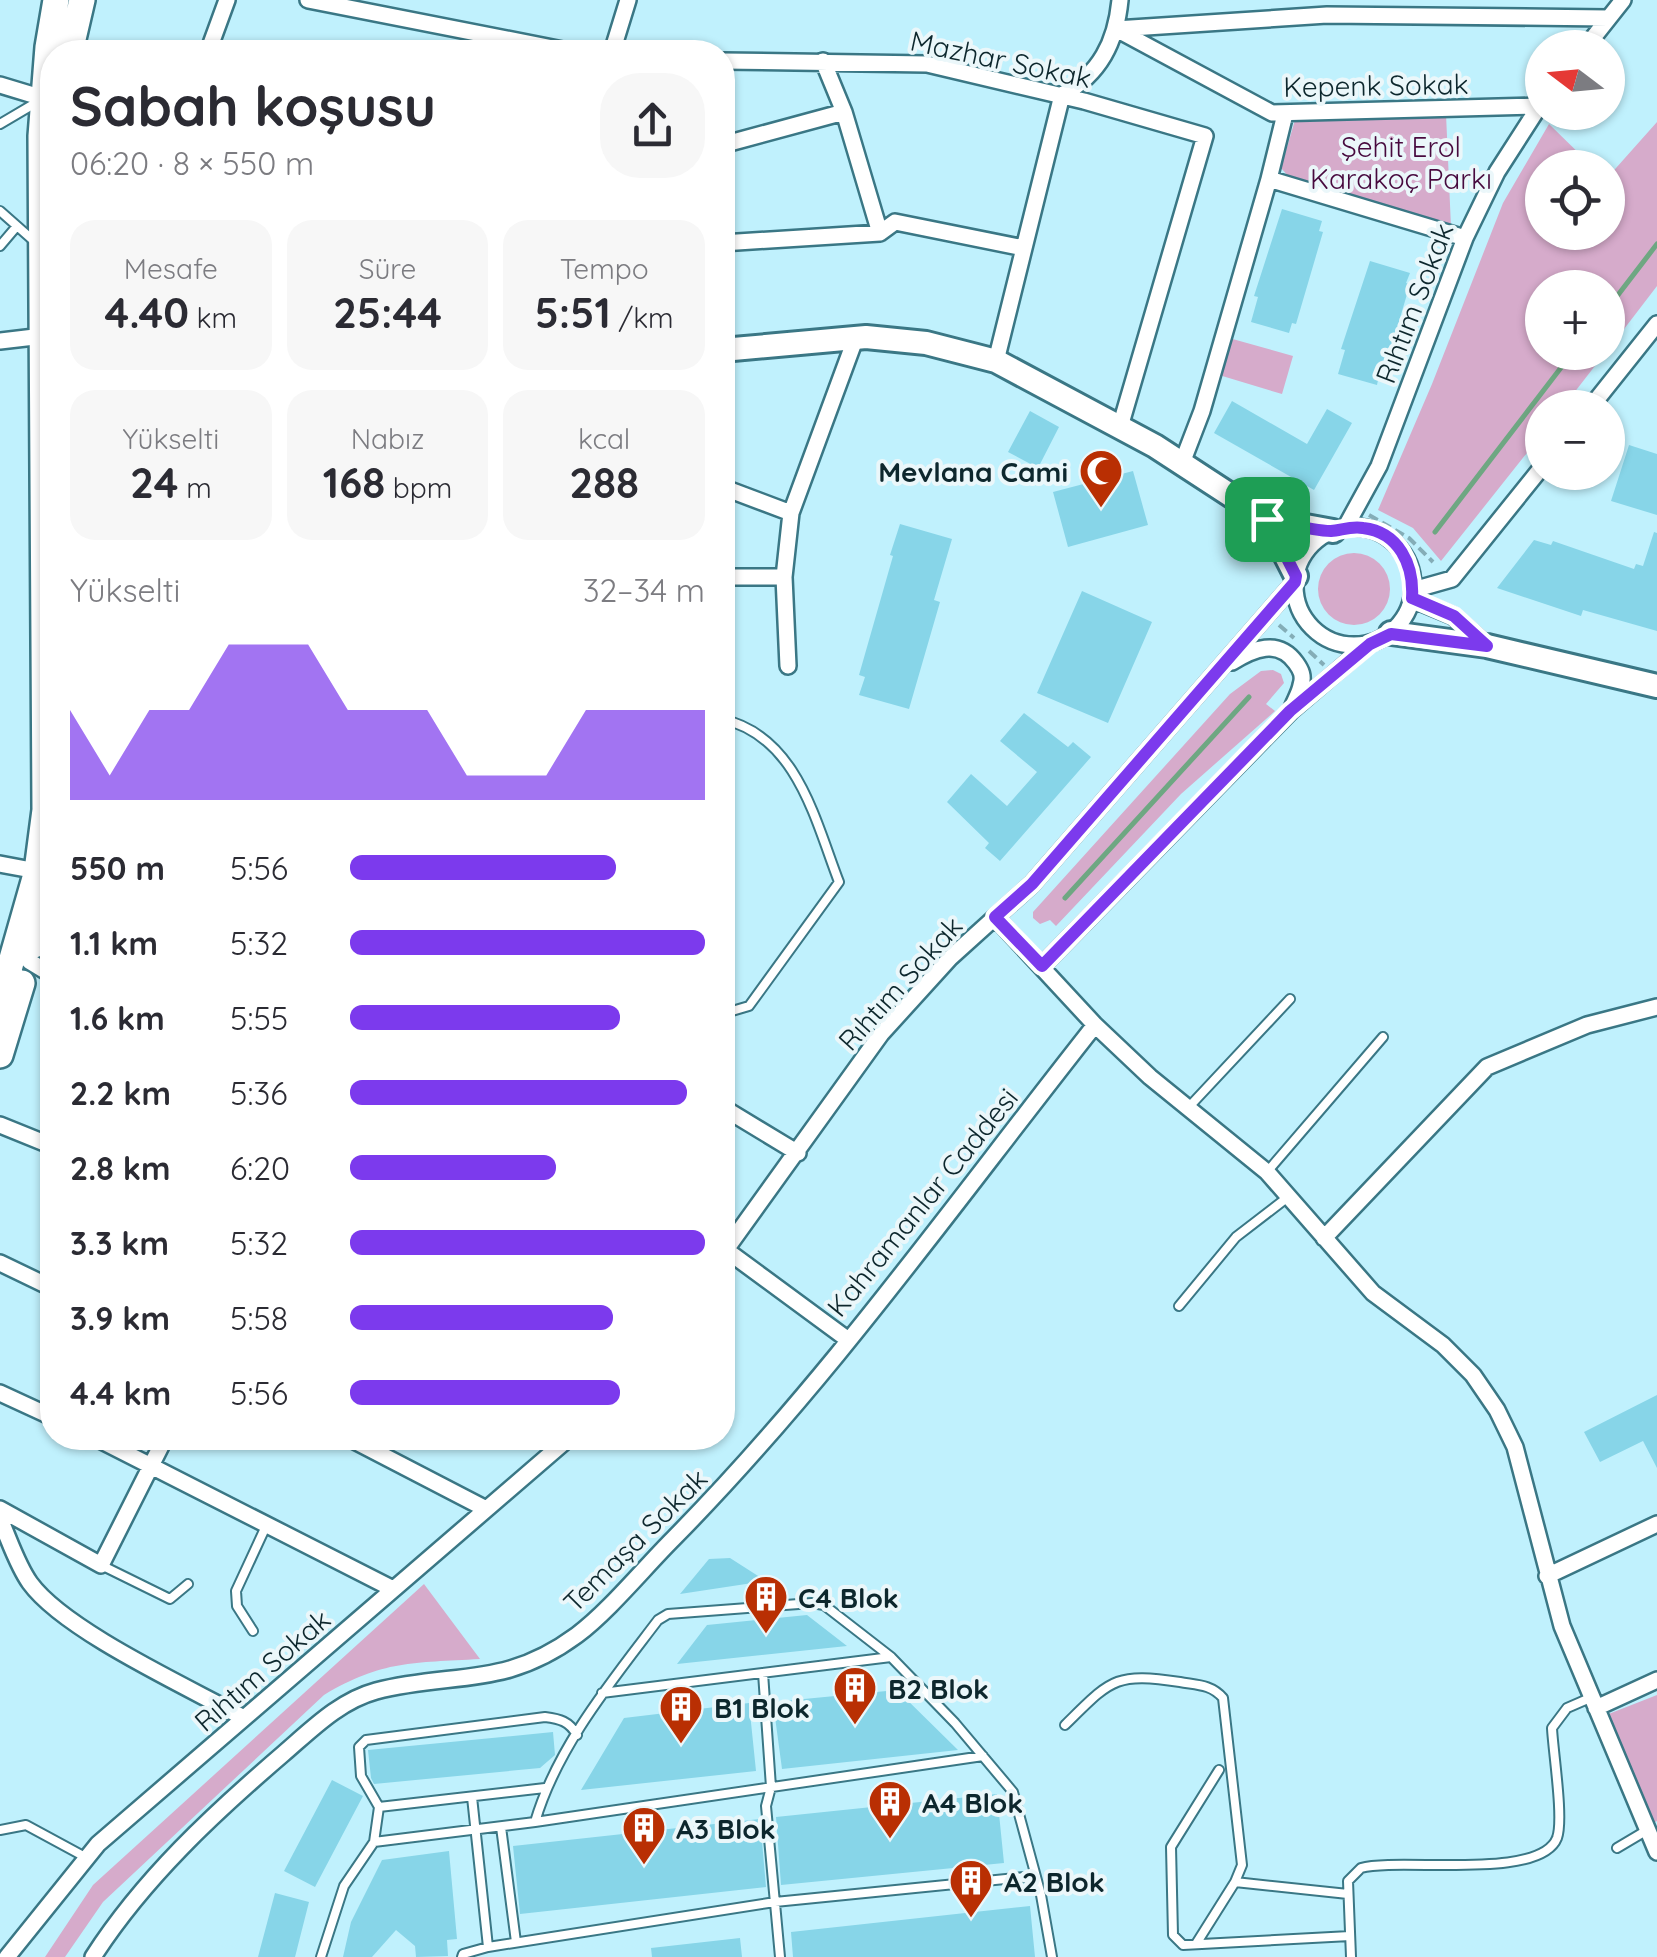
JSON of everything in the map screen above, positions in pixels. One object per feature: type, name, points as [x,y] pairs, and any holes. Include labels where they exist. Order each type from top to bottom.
[{"type":"main road","points":[[53,40],[56,0]]},
{"type":"main road","points":[[73,40],[82,0]]},
{"type":"main road","points":[[0,1000],[40,891]]},
{"type":"main road","points":[[0,1055],[29,961],[40,903]]},
{"type":"street","points":[[212,40],[227,0]]},
{"type":"street","points":[[308,0],[358,5],[517,40]]},
{"type":"street","points":[[616,40],[628,0]]},
{"type":"street","points":[[996,362],[1062,95],[1098,66],[1116,29],[1120,0]]},
{"type":"street","points":[[1599,30],[1624,0]]},
{"type":"street","points":[[1116,29],[1327,15],[1608,18]]},
{"type":"street","name":"Kepenk Sokak","points":[[1116,29],[1260,109],[1285,114],[1525,105]]},
{"type":"street","points":[[823,60],[844,112],[880,233]]},
{"type":"street","name":"Mazhar Sokak","points":[[735,61],[927,64],[1062,95],[1205,136],[1120,427]]},
{"type":"street","points":[[0,84],[40,96]]},
{"type":"street","points":[[735,141],[844,112]]},
{"type":"street","points":[[1182,463],[1202,411],[1270,179],[1285,114]]},
{"type":"street","name":"Rıhtım Sokak","points":[[1338,529],[1379,466],[1464,238],[1497,172],[1525,129]]},
{"type":"street","points":[[1270,179],[1464,238]]},
{"type":"street","points":[[735,242],[880,233],[896,222],[1024,248]]},
{"type":"street","points":[[1604,390],[1657,324]]},
{"type":"street","points":[[0,342],[40,337]]},
{"type":"street","points":[[788,666],[784,577],[791,513],[856,337]]},
{"type":"street","points":[[735,349],[856,337],[902,338],[996,362],[1120,427],[1267,519],[1338,529],[1367,528],[1397,544],[1408,561],[1412,594],[1404,618],[1290,711],[1042,966]]},
{"type":"street","points":[[1412,594],[1452,579],[1525,487]]},
{"type":"street","points":[[735,492],[791,513]]},
{"type":"street","points":[[1267,519],[1296,579]]},
{"type":"street","points":[[1338,529],[1318,539],[1305,552],[1296,579],[1296,602],[1304,618],[1316,633],[1334,643],[1354,646],[1380,639],[1487,646],[1657,686]]},
{"type":"street","points":[[735,577],[784,577]]},
{"type":"street","name":"Rıhtım Sokak","points":[[735,1236],[881,1034],[950,958],[1032,884],[1296,579]]},
{"type":"street","points":[[1412,594],[1454,616],[1487,646]]},
{"type":"street","points":[[1217,672],[1255,648],[1272,647],[1290,656],[1302,671],[1302,684],[1290,711]]},
{"type":"street","points":[[0,864],[40,876]]},
{"type":"street","points":[[995,917],[1095,1025],[1187,1109],[1266,1172],[1372,1293],[1443,1345],[1473,1375],[1497,1410],[1515,1447],[1562,1626],[1654,1840]]},
{"type":"street","points":[[29,961],[40,968]]},
{"type":"street","points":[[1324,1238],[1487,1067],[1586,1025],[1657,1007]]},
{"type":"street","name":"Kahramanlar Caddesi","points":[[735,1259],[848,1340],[1095,1025]]},
{"type":"street","points":[[735,1115],[798,1153]]},
{"type":"street","points":[[0,1124],[40,1141]]},
{"type":"street","points":[[0,1263],[40,1282]]},
{"type":"street","name":"Temaşa Sokak","points":[[93,1957],[114,1924],[176,1853],[246,1785],[335,1710],[373,1692],[501,1674],[536,1660],[578,1634],[722,1490],[848,1340]]},
{"type":"street","points":[[0,1393],[40,1412]]},
{"type":"street","points":[[122,1450],[393,1589]]},
{"type":"street","points":[[0,1509],[102,1564],[158,1450]]},
{"type":"street","points":[[371,1450],[486,1509]]},
{"type":"street","name":"Rıhtım Sokak","points":[[7,1957],[98,1844],[555,1450]]},
{"type":"street","points":[[0,1520],[29,1582],[58,1610],[84,1629],[244,1718]]},
{"type":"street","points":[[1547,1576],[1657,1524]]},
{"type":"street","points":[[1594,1702],[1657,1680]]},
{"type":"lane","points":[[0,124],[40,102]]},
{"type":"lane","points":[[0,211],[40,245]]},
{"type":"lane","points":[[0,246],[17,226]]},
{"type":"lane","points":[[735,723],[763,736],[797,778],[840,882],[748,1006],[735,1011]]},
{"type":"lane","points":[[1187,1109],[1290,999]]},
{"type":"lane","points":[[1266,1172],[1383,1037]]},
{"type":"lane","points":[[1178,1306],[1236,1237],[1288,1197]]},
{"type":"lane","points":[[253,1632],[238,1606],[236,1591],[268,1524]]},
{"type":"lane","points":[[102,1564],[170,1599],[188,1584]]},
{"type":"lane","points":[[534,1822],[545,1788],[602,1693],[658,1620],[668,1614],[812,1603],[824,1606],[891,1657],[1013,1792],[1036,1876],[1052,1957]]},
{"type":"lane","points":[[602,1693],[891,1657]]},
{"type":"lane","points":[[762,1673],[771,1787],[766,1806],[780,1957]]},
{"type":"lane","points":[[1064,1725],[1102,1689],[1122,1679],[1146,1677],[1208,1686],[1218,1692],[1225,1704],[1242,1858],[1235,1882],[1196,1944]]},
{"type":"lane","points":[[1351,1957],[1350,1876],[1368,1866],[1470,1865],[1546,1852],[1556,1838],[1558,1816],[1552,1728],[1567,1708],[1594,1702]]},
{"type":"lane","points":[[321,1957],[344,1886],[374,1842],[379,1807],[361,1776],[357,1756],[366,1740],[545,1717],[561,1719],[578,1734]]},
{"type":"lane","points":[[374,1842],[982,1756]]},
{"type":"lane","points":[[1219,1770],[1171,1847],[1174,1938],[1183,1945],[1350,1936]]},
{"type":"lane","points":[[379,1807],[545,1788]]},
{"type":"lane","points":[[472,1797],[488,1947]]},
{"type":"lane","points":[[0,1830],[26,1825],[86,1858]]},
{"type":"lane","points":[[500,1827],[516,1942]]},
{"type":"lane","points":[[1617,1848],[1654,1840]]},
{"type":"lane","points":[[462,1957],[516,1942],[775,1902],[1036,1876]]},
{"type":"lane","points":[[1235,1882],[1348,1894]]},
{"type":"path","points":[[1365,513],[1409,538],[1433,562]]},
{"type":"green space","name":"Şehit Erol Karakoç Parkı","points":[[1446,114],[1451,227],[1290,178],[1281,168],[1295,120]]},
{"type":"green space","points":[[1657,122],[1657,286],[1625,328],[1625,270],[1525,270],[1525,370],[1592,370],[1576,390],[1525,390],[1525,455],[1441,561],[1413,528],[1378,510],[1503,203],[1525,165],[1525,250],[1625,250],[1625,158]]},
{"type":"green space","points":[[1546,130],[1555,130],[1576,150],[1534,150]]},
{"type":"green space","points":[[1229,338],[1293,356],[1282,394],[1219,375]]},
{"type":"green space","points":[[1354,553],[1379,564],[1390,589],[1379,614],[1354,625],[1329,614],[1318,589],[1329,564]]},
{"type":"green space","points":[[1261,671],[1281,674],[1284,683],[1266,704],[1275,711],[1181,794],[1056,926],[1050,920],[1040,924],[1033,918],[1033,912],[1230,694]]},
{"type":"green space","points":[[424,1584],[480,1659],[382,1669],[324,1695],[103,1902],[65,1957],[45,1957],[93,1885]]},
{"type":"green space","points":[[1657,1695],[1657,1821],[1648,1826],[1601,1717]]},
{"type":"building","points":[[1282,209],[1322,221],[1319,231],[1323,232],[1296,324],[1292,323],[1289,333],[1251,322],[1258,297],[1254,296]]},
{"type":"building","points":[[1370,261],[1410,273],[1383,376],[1379,375],[1377,385],[1338,374],[1345,350],[1341,349]]},
{"type":"building","points":[[1232,401],[1307,444],[1327,409],[1352,423],[1314,490],[1214,433]]},
{"type":"building","points":[[1030,411],[1059,427],[1038,468],[1008,452]]},
{"type":"building","points":[[1629,445],[1657,454],[1657,515],[1611,501],[1615,490],[1625,490]]},
{"type":"building","name":"Mevlana Cami","points":[[1133,471],[1148,525],[1068,547],[1053,492]]},
{"type":"building","points":[[900,524],[952,539],[934,600],[940,602],[909,709],[859,695],[865,677],[859,675]]},
{"type":"building","points":[[1654,532],[1657,631],[1583,610],[1581,616],[1497,588],[1534,540],[1551,545],[1553,541],[1634,569],[1636,564],[1643,566]]},
{"type":"building","points":[[1082,591],[1152,622],[1108,723],[1037,693]]},
{"type":"building","points":[[1024,713],[1068,747],[1073,742],[1091,757],[1000,861],[985,848],[989,843],[947,802],[971,774],[1007,806],[1037,772],[1000,741]]},
{"type":"building","points":[[1657,1395],[1657,1468],[1643,1441],[1600,1462],[1584,1432]]},
{"type":"building","points":[[730,1558],[766,1581],[680,1594],[709,1559]]},
{"type":"building","name":"C4 Blok","points":[[807,1615],[847,1646],[677,1664],[707,1625]]},
{"type":"building","name":"B2 Blok","points":[[897,1690],[958,1750],[782,1769],[773,1702]]},
{"type":"building","name":"B1 Blok","points":[[749,1703],[756,1771],[581,1790],[624,1718]]},
{"type":"building","points":[[553,1732],[555,1755],[540,1768],[374,1784],[371,1778],[368,1750]]},
{"type":"building","points":[[332,1780],[363,1796],[315,1887],[284,1871]]},
{"type":"building","name":"A4 Blok","points":[[997,1794],[1004,1863],[781,1885],[776,1817]]},
{"type":"building","name":"A3 Blok","points":[[760,1819],[766,1887],[520,1914],[513,1846]]},
{"type":"building","points":[[449,1851],[457,1939],[447,1940],[448,1956],[416,1957],[415,1946],[396,1930],[372,1957],[343,1957],[351,1922],[382,1860]]},
{"type":"building","points":[[275,1893],[309,1902],[295,1957],[258,1957]]},
{"type":"building","name":"A2 Blok","points":[[1030,1906],[1035,1957],[793,1957],[791,1932]]},
{"type":"building","points":[[740,1938],[742,1957],[652,1957],[651,1948]]},
{"type":"waterway","points":[[1625,286],[1657,244]]},
{"type":"waterway","points":[[1435,532],[1559,370]]},
{"type":"waterway","points":[[1065,898],[1249,697]]},
{"type":"place","name":"Mevlana Cami","points":[[1101,509]]},
{"type":"place","name":"C4 Blok","points":[[766,1635]]},
{"type":"place","name":"B2 Blok","points":[[855,1726]]},
{"type":"place","name":"B1 Blok","points":[[681,1745]]},
{"type":"place","name":"A4 Blok","points":[[890,1840]]},
{"type":"place","name":"A3 Blok","points":[[644,1866]]},
{"type":"place","name":"A2 Blok","points":[[971,1919]]},
{"type":"route","points":[[1267,519],[1332,531],[1367,528],[1383,534],[1397,544],[1408,561],[1414,580],[1412,598],[1454,616],[1487,646],[1391,634],[1370,644],[1290,711],[1042,966],[995,917],[1032,884],[1295,582],[1296,576],[1267,519]]}]
